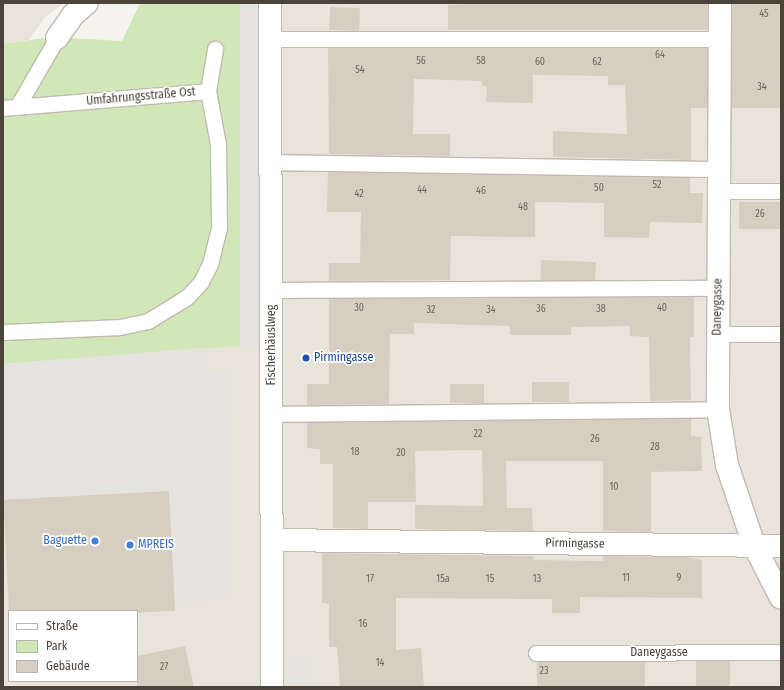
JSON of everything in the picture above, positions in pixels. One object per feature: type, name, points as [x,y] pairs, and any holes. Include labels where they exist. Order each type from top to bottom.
[{"type":"street","points":[[57,38],[73,15],[87,3]]},
{"type":"street","name":"Fischerhäuslweg","points":[[270,3],[273,414],[272,687]]},
{"type":"street","name":"Daneygasse","points":[[720,3],[717,334],[718,409],[727,465],[754,545],[781,598]]},
{"type":"street","name":"Pirmingasse","points":[[273,540],[781,546]]},
{"type":"lane","points":[[10,108],[57,38]]},
{"type":"lane","points":[[271,39],[720,39]]},
{"type":"lane","points":[[208,91],[215,49]]},
{"type":"lane","name":"Umfahrungsstraße Ost","points":[[3,332],[119,328],[148,321],[187,297],[201,282],[210,264],[219,228],[218,144],[208,91],[10,108]]},
{"type":"lane","points":[[272,162],[719,169]]},
{"type":"lane","points":[[719,191],[781,191]]},
{"type":"lane","points":[[272,290],[718,288]]},
{"type":"lane","points":[[717,334],[781,334]]},
{"type":"lane","points":[[273,414],[718,409]]},
{"type":"lane","name":"Daneygasse","points":[[536,653],[781,652]]},
{"type":"shaded area","points":[[3,3],[64,3],[46,16],[29,40],[3,44]]},
{"type":"shaded area","points":[[240,3],[781,3],[781,687],[3,687],[3,364],[240,345]]},
{"type":"shaded area","points":[[240,3],[262,3],[262,346],[240,346]]},
{"type":"shaded area","points":[[202,348],[203,373],[231,373],[227,600],[176,602],[169,491],[3,503],[3,364]]},
{"type":"shaded area","points":[[288,656],[312,656],[312,687],[288,687]]},
{"type":"green space","points":[[140,3],[240,3],[240,346],[3,364],[3,44],[51,37],[122,41]]},
{"type":"building","points":[[486,3],[708,3],[707,30],[448,30],[448,5]]},
{"type":"building","points":[[732,3],[781,3],[781,108],[732,108]]},
{"type":"building","points":[[330,7],[360,8],[359,31],[329,30]]},
{"type":"building","points":[[328,48],[707,48],[707,108],[691,108],[691,160],[553,157],[553,131],[627,134],[625,85],[608,85],[608,76],[533,75],[533,103],[486,102],[487,86],[482,86],[482,81],[414,79],[413,134],[450,134],[450,156],[329,154]]},
{"type":"building","points":[[328,172],[690,178],[690,193],[703,193],[702,223],[650,222],[649,238],[604,237],[604,203],[535,202],[535,237],[451,236],[450,280],[329,281],[329,263],[360,263],[361,212],[327,212]]},
{"type":"building","points":[[739,202],[781,202],[781,229],[739,229]]},
{"type":"building","points":[[541,260],[596,262],[595,282],[540,280]]},
{"type":"building","points":[[694,297],[694,337],[690,337],[691,400],[650,401],[649,337],[630,336],[630,326],[571,327],[571,335],[510,335],[510,326],[414,323],[414,334],[390,334],[389,404],[307,405],[307,384],[329,384],[329,299]]},
{"type":"building","points":[[532,382],[569,382],[569,402],[532,402]]},
{"type":"building","points":[[450,384],[484,384],[484,403],[450,403]]},
{"type":"building","points":[[691,418],[691,436],[701,437],[702,471],[651,472],[651,532],[603,531],[603,461],[506,461],[507,508],[532,508],[533,531],[415,529],[415,505],[483,506],[482,450],[415,451],[416,502],[368,502],[368,529],[333,528],[333,464],[320,464],[320,449],[307,448],[307,423]]},
{"type":"building","points":[[169,491],[175,611],[138,613],[138,610],[9,610],[3,500]]},
{"type":"building","points":[[322,553],[533,556],[534,560],[603,561],[603,556],[685,557],[702,560],[702,598],[580,597],[580,613],[552,613],[552,599],[396,598],[396,650],[421,648],[424,687],[340,687],[337,647],[329,647],[329,604],[322,603]]},
{"type":"building","points":[[185,646],[194,687],[137,687],[138,656]]},
{"type":"building","points":[[696,661],[730,661],[730,687],[696,687]]},
{"type":"building","points":[[537,662],[645,662],[645,687],[537,687]]},
{"type":"place","name":"Pirmingasse","points":[[306,358]]},
{"type":"place","name":"Baguette","points":[[95,541]]},
{"type":"place","name":"MPREIS","points":[[130,545]]}]
